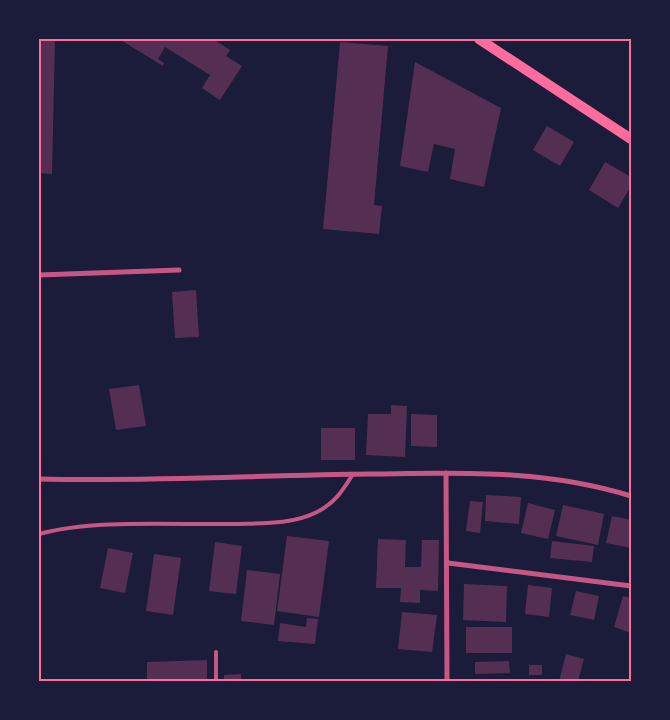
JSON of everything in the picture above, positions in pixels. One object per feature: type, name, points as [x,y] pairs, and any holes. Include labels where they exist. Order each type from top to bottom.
[{"type":"main road","points":[[478,39],[631,140]]},
{"type":"street","points":[[39,275],[179,270]]},
{"type":"street","points":[[446,473],[448,564],[447,681]]},
{"type":"street","points":[[39,479],[100,480],[446,473],[514,474],[564,479],[631,496]]},
{"type":"street","points":[[448,564],[631,586]]},
{"type":"lane","points":[[39,534],[53,530],[111,526],[268,523],[299,518],[317,512],[334,501],[353,474]]},
{"type":"lane","points":[[216,652],[216,681]]},
{"type":"building","points":[[39,39],[55,39],[52,174],[39,173]]},
{"type":"building","points":[[119,39],[213,39],[230,50],[226,56],[242,66],[220,100],[202,88],[210,75],[165,47],[158,59],[164,63],[163,66]]},
{"type":"building","points":[[340,42],[388,46],[374,205],[382,206],[379,234],[323,229]]},
{"type":"building","points":[[415,62],[501,108],[484,187],[450,179],[455,149],[434,144],[428,172],[400,166]]},
{"type":"building","points":[[547,126],[574,142],[560,166],[533,150]]},
{"type":"building","points":[[605,162],[631,177],[631,186],[618,208],[589,190]]},
{"type":"building","points":[[196,290],[199,337],[175,338],[172,292]]},
{"type":"building","points":[[139,385],[146,426],[116,430],[109,389]]},
{"type":"building","points":[[391,405],[407,406],[405,457],[366,455],[368,414],[391,414]]},
{"type":"building","points":[[411,414],[437,415],[437,447],[411,446]]},
{"type":"building","points":[[321,428],[355,428],[355,460],[321,460]]},
{"type":"building","points":[[486,495],[521,497],[519,524],[485,521]]},
{"type":"building","points":[[470,501],[483,502],[480,533],[466,531]]},
{"type":"building","points":[[528,503],[555,510],[548,539],[521,533]]},
{"type":"building","points":[[563,505],[604,514],[598,545],[556,536]]},
{"type":"building","points":[[612,516],[631,520],[631,548],[606,543]]},
{"type":"building","points":[[287,536],[329,541],[319,617],[277,611]]},
{"type":"building","points":[[378,539],[406,540],[405,567],[421,567],[422,540],[439,540],[438,591],[420,590],[420,603],[400,602],[401,588],[376,588]]},
{"type":"building","points":[[552,541],[594,546],[592,562],[550,558]]},
{"type":"building","points":[[215,542],[242,546],[236,594],[209,591]]},
{"type":"building","points":[[108,548],[133,553],[125,593],[100,588]]},
{"type":"building","points":[[154,554],[181,558],[173,615],[146,611]]},
{"type":"building","points":[[247,570],[280,574],[274,625],[241,621]]},
{"type":"building","points":[[464,584],[507,586],[506,622],[463,620]]},
{"type":"building","points":[[528,585],[552,588],[549,617],[525,614]]},
{"type":"building","points":[[576,591],[599,596],[594,620],[570,615]]},
{"type":"building","points":[[623,596],[631,598],[631,633],[614,627]]},
{"type":"building","points":[[402,612],[437,615],[432,652],[398,649]]},
{"type":"building","points":[[307,618],[318,619],[315,644],[278,641],[280,623],[306,627]]},
{"type":"building","points":[[466,627],[512,627],[512,653],[466,653]]},
{"type":"building","points":[[566,654],[584,659],[578,681],[559,681]]},
{"type":"building","points":[[207,660],[207,680],[147,681],[147,662]]},
{"type":"building","points":[[509,661],[510,673],[475,674],[475,662]]},
{"type":"building","points":[[529,665],[542,665],[542,675],[529,675]]},
{"type":"building","points":[[241,674],[241,681],[224,681],[224,675]]}]
